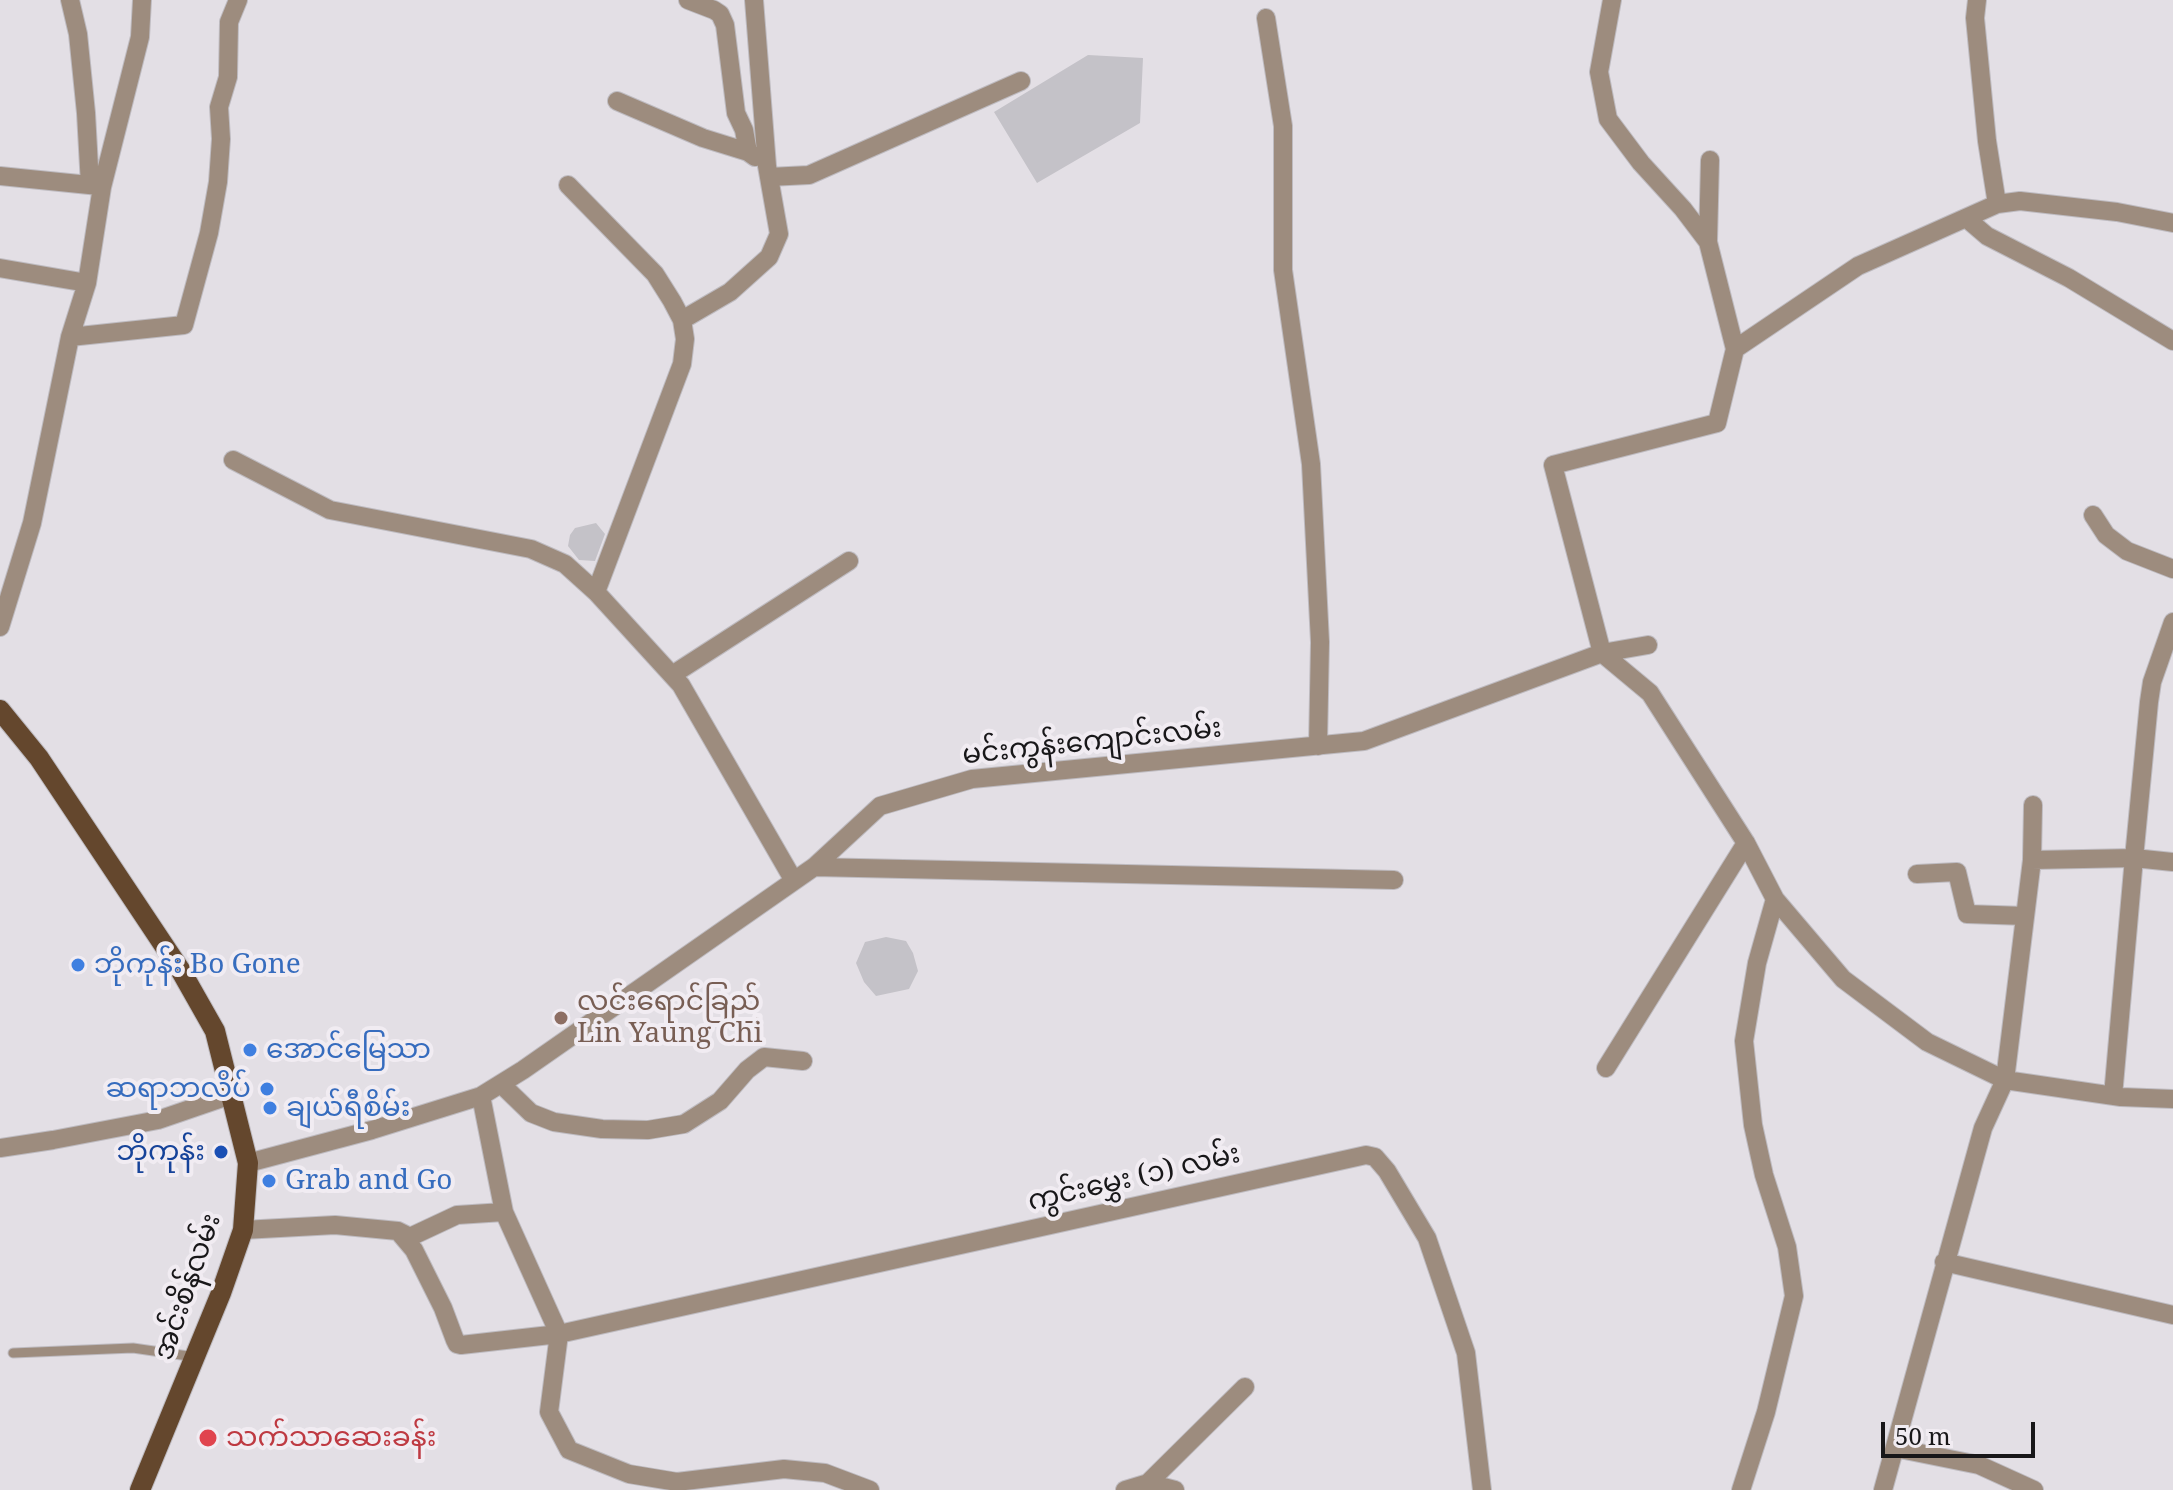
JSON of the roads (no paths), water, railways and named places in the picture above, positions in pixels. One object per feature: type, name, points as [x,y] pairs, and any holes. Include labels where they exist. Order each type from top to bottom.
[{"type":"main road","name":"အင်းစိန်လမ်း","points":[[0,710],[39,758],[181,971],[215,1031],[248,1163],[243,1230],[221,1293],[140,1490]]},
{"type":"street","points":[[70,0],[78,34],[96,186]]},
{"type":"street","points":[[0,627],[32,523],[70,337],[87,283],[96,186],[140,37],[142,0]]},
{"type":"street","points":[[70,337],[184,325],[209,233],[218,182],[221,139],[219,107],[228,77],[229,22],[238,0]]},
{"type":"street","points":[[688,0],[720,14],[725,25],[736,113],[744,130],[748,152]]},
{"type":"street","points":[[682,320],[730,292],[769,257],[779,234],[768,171],[754,0]]},
{"type":"street","points":[[1612,0],[1599,72],[1608,119],[1708,242]]},
{"type":"street","points":[[1977,0],[1975,18],[1987,141],[1997,204]]},
{"type":"street","points":[[1266,18],[1283,126],[1283,270],[1311,464],[1320,642],[1318,746]]},
{"type":"street","points":[[617,101],[703,138],[748,152],[768,171],[809,175],[1021,81]]},
{"type":"street","points":[[1710,160],[1708,242],[1735,349],[1717,423],[1553,465],[1602,653],[1650,693],[1746,843],[1775,899],[1843,979],[1927,1042],[2005,1080],[2113,1096],[2173,1099]]},
{"type":"street","points":[[0,176],[96,186]]},
{"type":"street","points":[[568,185],[655,274],[682,320],[685,339],[682,364],[596,592]]},
{"type":"street","points":[[1735,349],[1858,266],[1997,204],[2020,201],[2117,212],[2173,223]]},
{"type":"street","points":[[1966,218],[1987,236],[2069,278],[2173,341]]},
{"type":"street","points":[[0,268],[87,283]]},
{"type":"street","points":[[233,460],[330,510],[531,549],[565,564],[596,592],[681,685],[794,881]]},
{"type":"street","points":[[2093,515],[2106,535],[2127,551],[2173,569]]},
{"type":"street","points":[[672,675],[849,561]]},
{"type":"street","points":[[2113,1096],[2149,702],[2152,682],[2173,622]]},
{"type":"street","name":"မင်းကွန်းကျောင်းလမ်း","points":[[248,1163],[372,1130],[481,1096],[814,867],[880,806],[972,779],[1364,741],[1602,653],[1648,645]]},
{"type":"street","points":[[1883,1490],[1983,1128],[2005,1080],[2032,860],[2033,805]]},
{"type":"street","points":[[1606,1068],[1746,843]]},
{"type":"street","points":[[2032,860],[2134,858],[2173,862]]},
{"type":"street","points":[[814,867],[1394,880]]},
{"type":"street","points":[[1917,874],[1957,872],[1967,914],[2025,916]]},
{"type":"street","points":[[1741,1490],[1766,1412],[1794,1296],[1787,1247],[1764,1175],[1753,1125],[1744,1041],[1757,963],[1775,899]]},
{"type":"street","points":[[501,1084],[531,1113],[554,1122],[602,1129],[648,1130],[684,1124],[696,1117],[720,1101],[747,1070],[764,1057],[803,1061]]},
{"type":"street","points":[[0,1148],[158,1120],[231,1095]]},
{"type":"street","points":[[481,1096],[504,1212],[559,1334],[549,1412],[569,1450],[629,1474],[677,1482],[784,1469],[825,1473],[870,1490]]},
{"type":"street","name":"ကွင်းမွှေး (၁) လမ်း","points":[[398,1231],[414,1250],[457,1344],[507,1341],[559,1334],[1366,1155],[1375,1157],[1387,1171],[1427,1238],[1466,1353],[1482,1490]]},
{"type":"street","points":[[243,1230],[335,1225],[398,1231],[410,1237],[457,1215],[504,1212]]},
{"type":"street","points":[[1944,1262],[2173,1315]]},
{"type":"street","points":[[1125,1490],[1148,1483],[1245,1387]]},
{"type":"street","points":[[1895,1448],[1979,1465],[2034,1490]]},
{"type":"street","points":[[1148,1483],[1175,1490]]},
{"type":"lane","points":[[13,1353],[133,1348],[195,1357]]},
{"type":"place","name":"ဘိုကုန်း Bo Gone","points":[[78,965]]},
{"type":"place","name":"လင်းရောင်ခြည် Lin Yaung Chi","points":[[561,1018]]},
{"type":"place","name":"အောင်မြေသာ","points":[[250,1050]]},
{"type":"place","name":"ဆရာဘလိပ်","points":[[267,1089]]},
{"type":"place","name":"ချယ်ရီစိမ်း","points":[[270,1108]]},
{"type":"place","name":"ဘိုကုန်း","points":[[221,1152]]},
{"type":"place","name":"Grab and Go","points":[[269,1181]]},
{"type":"place","name":"သက်သာဆေးခန်း","points":[[208,1438]]}]
